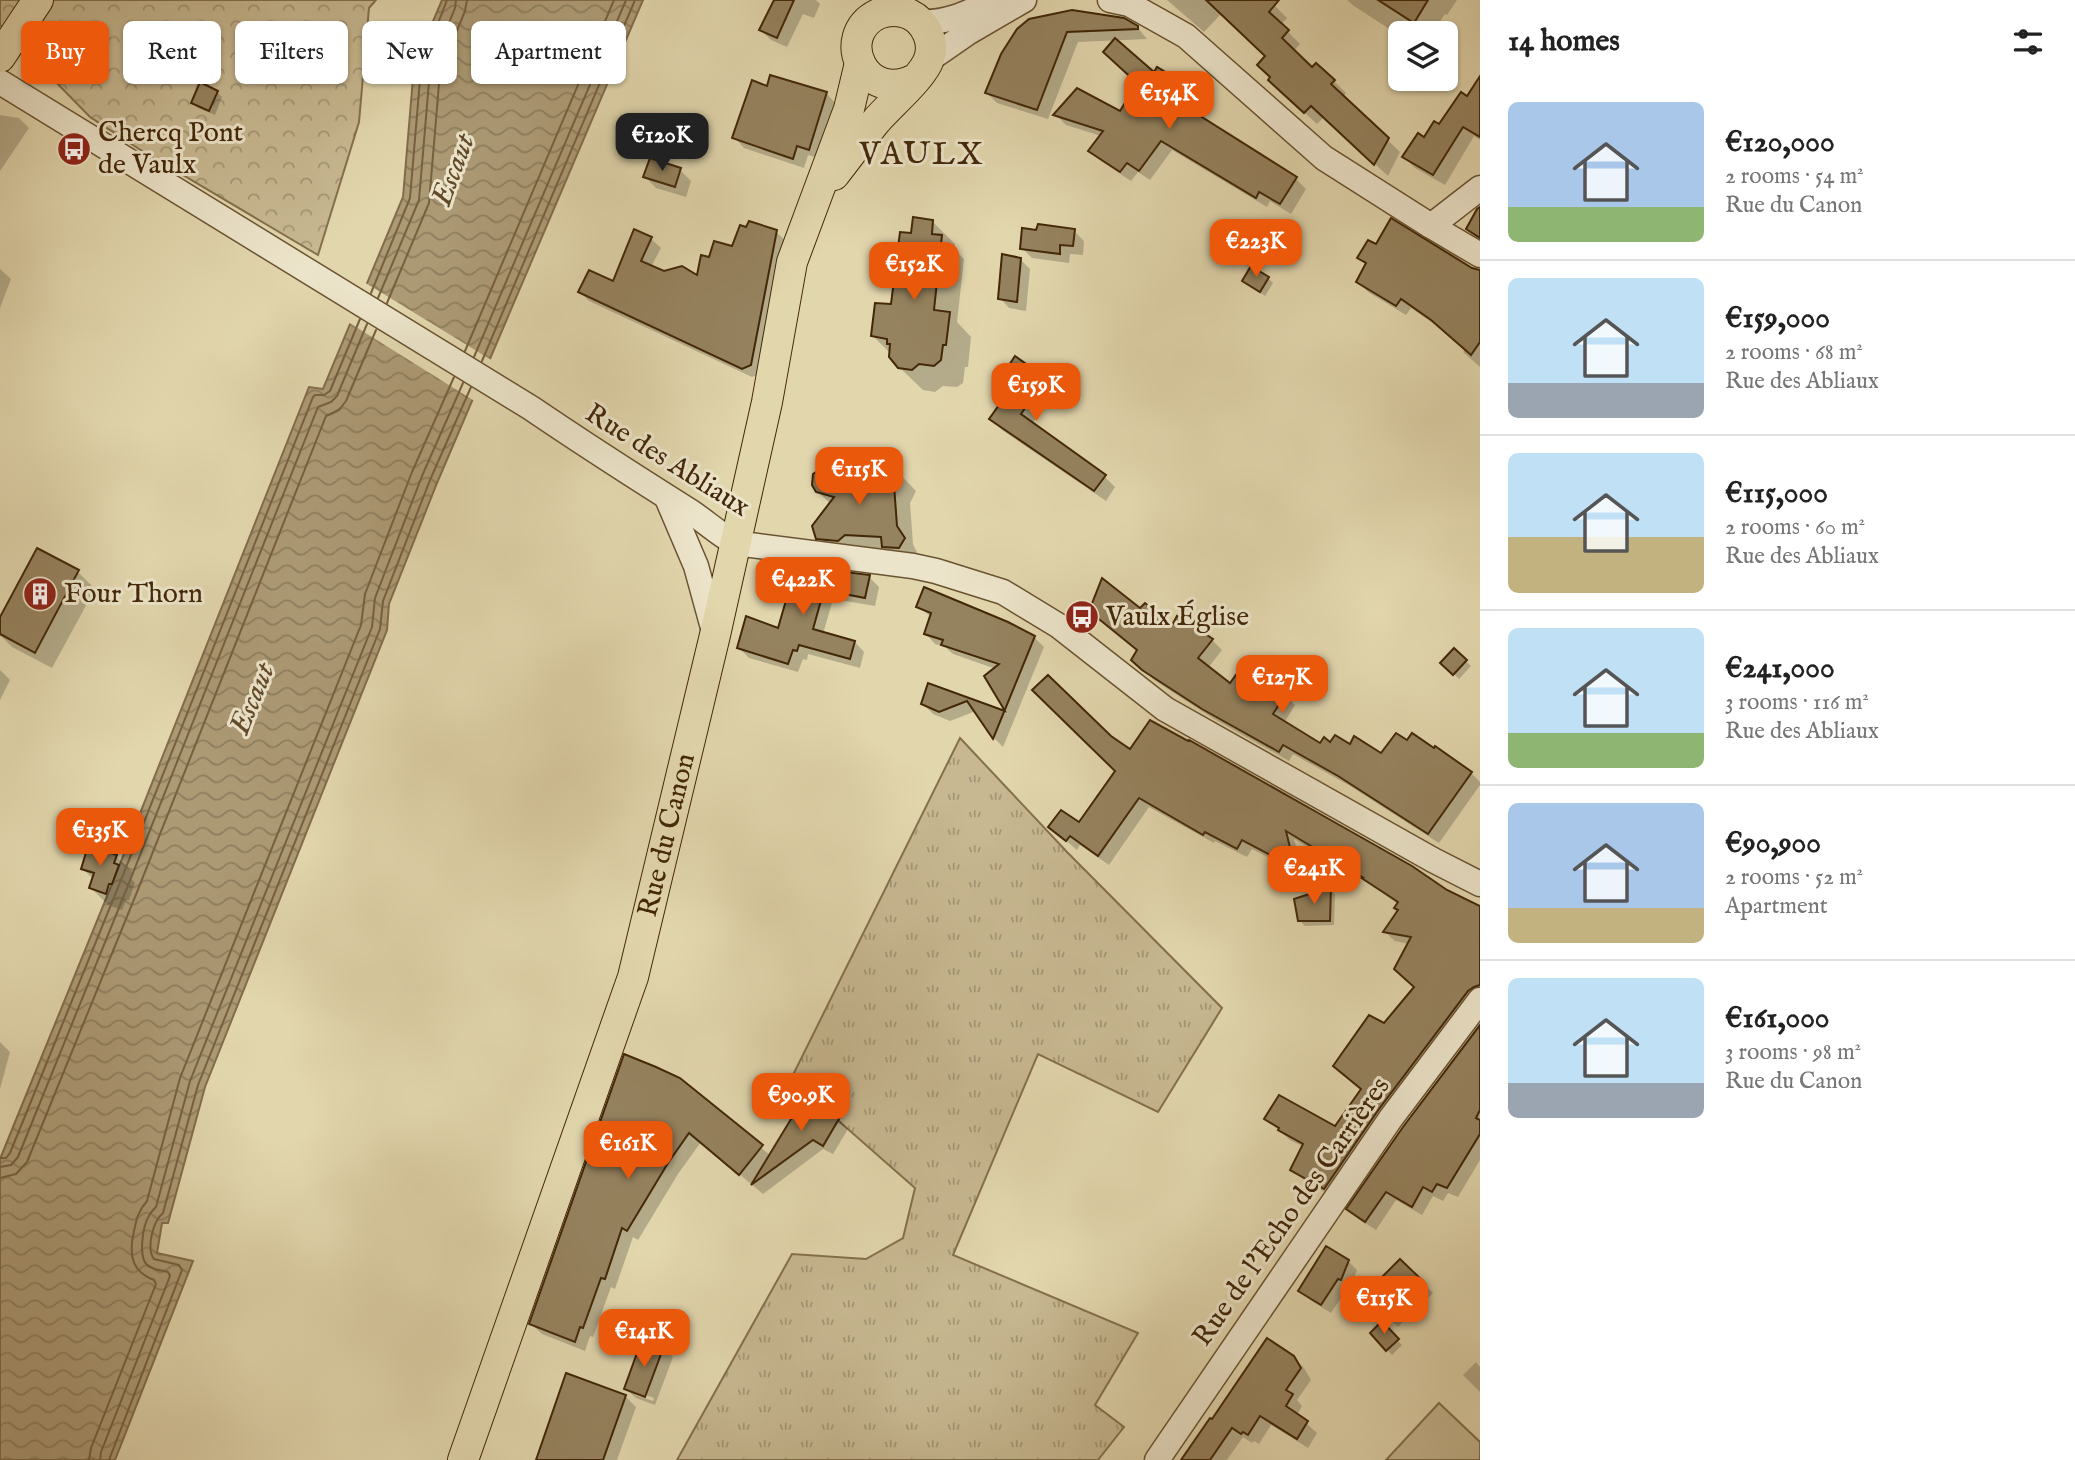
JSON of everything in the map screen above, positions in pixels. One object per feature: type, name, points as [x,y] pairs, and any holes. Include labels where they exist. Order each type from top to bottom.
[{"type":"main road","points":[[0,57],[38,0]]},
{"type":"main road","points":[[818,194],[922,69],[930,39],[911,12],[877,8],[860,32],[857,53],[860,64],[870,76],[884,84],[900,85],[922,69]]},
{"type":"main road","points":[[818,194],[849,109],[860,64]]},
{"type":"main road","name":"Rue du Canon","points":[[463,1460],[633,977],[736,543],[767,402],[792,262],[818,194]]},
{"type":"street","points":[[911,12],[931,23],[955,18],[995,0]]},
{"type":"street","points":[[922,69],[969,32],[1024,0]]},
{"type":"street","points":[[1110,0],[1129,4],[1186,37],[1324,158],[1480,255]]},
{"type":"street","name":"Rue des Abliaux","points":[[0,82],[531,408],[736,543],[913,566],[1003,592],[1059,626],[1165,709],[1480,884]]},
{"type":"street","points":[[1431,226],[1480,188]]},
{"type":"street","points":[[667,498],[696,566],[715,635]]},
{"type":"street","name":"Rue de l'Echo des Carrières","points":[[1157,1460],[1391,1118],[1480,1000]]},
{"type":"green space","points":[[0,0],[376,0],[369,8],[368,21],[362,21],[362,84],[359,122],[318,255],[90,117],[58,84],[109,84],[109,21],[21,21],[21,46],[0,25]]},
{"type":"green space","points":[[960,738],[1067,852],[1222,1008],[1158,1112],[1038,1054],[953,1255],[1138,1333],[1095,1405],[1124,1427],[1098,1460],[677,1460],[792,1254],[866,1259],[903,1238],[915,1188],[791,1079]]},
{"type":"green space","points":[[1439,1403],[1480,1442],[1480,1460],[1386,1460]]},
{"type":"water","name":"Escaut","points":[[442,0],[643,0],[626,40],[626,21],[471,21],[471,84],[607,84],[437,483],[389,604],[387,630],[205,1087],[168,1223],[162,1223],[157,1253],[193,1261],[115,1460],[0,1460],[0,1159],[309,387],[323,389],[403,197],[412,84],[457,84],[457,21],[433,21]]},
{"type":"pier","points":[[364,282],[493,361],[476,402],[348,322]]},
{"type":"building","points":[[774,0],[794,0],[777,38],[759,30]]},
{"type":"building","points":[[1206,0],[1279,0],[1269,12],[1289,30],[1282,38],[1312,67],[1316,63],[1335,80],[1331,84],[1389,138],[1374,165],[1311,106],[1304,113],[1268,80],[1270,77],[1257,65],[1265,56]]},
{"type":"building","points":[[1378,0],[1428,0],[1415,21],[1411,21]]},
{"type":"building","points":[[1072,10],[1124,18],[1138,26],[1138,29],[1067,32],[1037,110],[985,93],[1001,54],[1017,29],[1029,19]]},
{"type":"building","points":[[1115,38],[1154,72],[1157,67],[1185,84],[1175,100],[1297,177],[1280,204],[1259,192],[1256,198],[1161,141],[1139,171],[1127,163],[1120,172],[1088,151],[1103,131],[1053,115],[1077,88],[1120,111],[1137,83],[1103,52]]},
{"type":"building","points":[[770,75],[827,92],[809,150],[797,146],[793,159],[732,138],[752,80],[767,86]]},
{"type":"building","points":[[1480,76],[1480,137],[1463,127],[1433,175],[1402,157],[1418,133],[1424,137],[1434,121],[1439,124],[1461,92],[1467,96]]},
{"type":"building","points":[[199,84],[218,91],[209,111],[191,103]]},
{"type":"building","points":[[650,158],[681,168],[675,187],[643,177]]},
{"type":"building","points":[[1480,207],[1480,238],[1466,229]]},
{"type":"building","points":[[913,217],[933,220],[932,234],[942,235],[934,310],[950,312],[946,345],[943,345],[941,360],[934,366],[919,364],[912,370],[898,368],[889,357],[890,344],[887,344],[887,339],[871,336],[875,303],[891,304],[900,232],[911,233]]},
{"type":"building","points":[[1391,218],[1472,268],[1480,270],[1480,342],[1471,355],[1431,320],[1401,299],[1396,306],[1356,282],[1366,263],[1357,258],[1368,240],[1376,244]]},
{"type":"building","points":[[749,221],[777,230],[751,365],[742,369],[578,292],[589,270],[613,281],[634,229],[652,237],[641,261],[664,271],[682,266],[697,275],[701,255],[709,257],[714,241],[732,246],[740,225],[746,227]]},
{"type":"building","points":[[1038,224],[1075,229],[1073,246],[1060,245],[1060,254],[1020,249],[1022,228],[1036,230]]},
{"type":"building","points":[[1002,254],[1021,258],[1017,302],[998,299]]},
{"type":"building","points":[[1251,266],[1269,277],[1260,292],[1242,281]]},
{"type":"building","points":[[1015,356],[1046,378],[1021,414],[1106,475],[1094,491],[989,419],[1004,398],[993,390]]},
{"type":"building","points":[[892,464],[900,473],[894,485],[897,526],[905,538],[899,548],[882,547],[881,537],[845,535],[838,541],[816,539],[812,526],[834,497],[816,492],[812,485],[813,474],[826,468],[841,477],[878,474],[881,469]]},
{"type":"building","name":"Four Thorn","points":[[37,548],[79,570],[35,653],[0,634],[0,617]]},
{"type":"building","points":[[796,566],[870,575],[865,598],[824,590],[813,629],[855,641],[850,659],[799,645],[797,651],[793,650],[788,664],[737,648],[746,616],[778,628]]},
{"type":"building","points":[[1102,578],[1140,608],[1145,603],[1172,625],[1177,616],[1213,639],[1198,658],[1230,683],[1238,672],[1253,681],[1256,676],[1286,694],[1273,714],[1320,743],[1324,737],[1330,742],[1335,735],[1350,744],[1354,736],[1381,753],[1396,733],[1407,740],[1412,733],[1472,772],[1428,834],[1338,776],[1283,745],[1279,752],[1202,709],[1142,670],[1131,660],[1137,650],[1089,611]]},
{"type":"building","points":[[924,587],[1035,636],[1005,710],[984,676],[999,664],[941,645],[943,640],[924,634],[931,613],[916,607]]},
{"type":"building","points":[[1454,648],[1467,660],[1453,675],[1440,663]]},
{"type":"building","points":[[1048,675],[1111,736],[1130,749],[1150,720],[1412,866],[1447,890],[1480,906],[1480,985],[1468,991],[1379,1109],[1324,1189],[1290,1170],[1303,1144],[1264,1119],[1279,1095],[1335,1126],[1361,1089],[1333,1066],[1369,1015],[1384,1023],[1414,987],[1394,969],[1411,937],[1383,932],[1398,910],[1394,908],[1398,902],[1286,831],[1295,868],[1242,840],[1237,849],[1205,832],[1203,835],[1139,798],[1098,856],[1070,836],[1066,841],[1048,827],[1061,810],[1079,822],[1115,771],[1032,690]]},
{"type":"building","points":[[928,683],[1004,711],[993,739],[967,701],[939,712],[921,704]]},
{"type":"building","points":[[88,846],[117,855],[114,863],[119,865],[106,894],[89,888],[94,873],[81,869]]},
{"type":"building","points":[[1331,887],[1330,921],[1298,921],[1294,899]]},
{"type":"building","points":[[1480,1025],[1480,1110],[1476,1118],[1480,1120],[1480,1134],[1447,1188],[1437,1184],[1432,1192],[1423,1187],[1412,1207],[1386,1192],[1365,1222],[1346,1209],[1403,1127]]},
{"type":"building","points":[[624,1054],[680,1078],[763,1145],[739,1175],[689,1133],[627,1231],[622,1228],[605,1279],[601,1278],[583,1328],[580,1327],[575,1342],[529,1324]]},
{"type":"building","points":[[805,1096],[840,1117],[823,1146],[813,1140],[751,1185]]},
{"type":"building","points":[[1326,1246],[1349,1260],[1341,1280],[1338,1279],[1321,1305],[1298,1291]]},
{"type":"building","points":[[1400,1259],[1425,1283],[1388,1320],[1367,1298],[1368,1291]]},
{"type":"building","points":[[1382,1321],[1399,1339],[1386,1351],[1370,1333]]},
{"type":"building","points":[[1267,1338],[1294,1356],[1301,1368],[1286,1390],[1293,1394],[1286,1406],[1308,1421],[1297,1439],[1260,1416],[1248,1435],[1232,1428],[1210,1460],[1181,1460],[1210,1418],[1212,1419]]},
{"type":"building","points":[[650,1341],[664,1346],[645,1397],[624,1389],[637,1353]]},
{"type":"building","points":[[566,1373],[626,1395],[603,1460],[536,1460]]},
{"type":"place","name":"Chercq Pont de Vaulx","points":[[74,149]]},
{"type":"place","name":"Four Thorn","points":[[40,594]]},
{"type":"place","name":"Vaulx Église","points":[[1082,617]]},
{"type":"district","name":"VAULX","points":[[922,155]]}]
